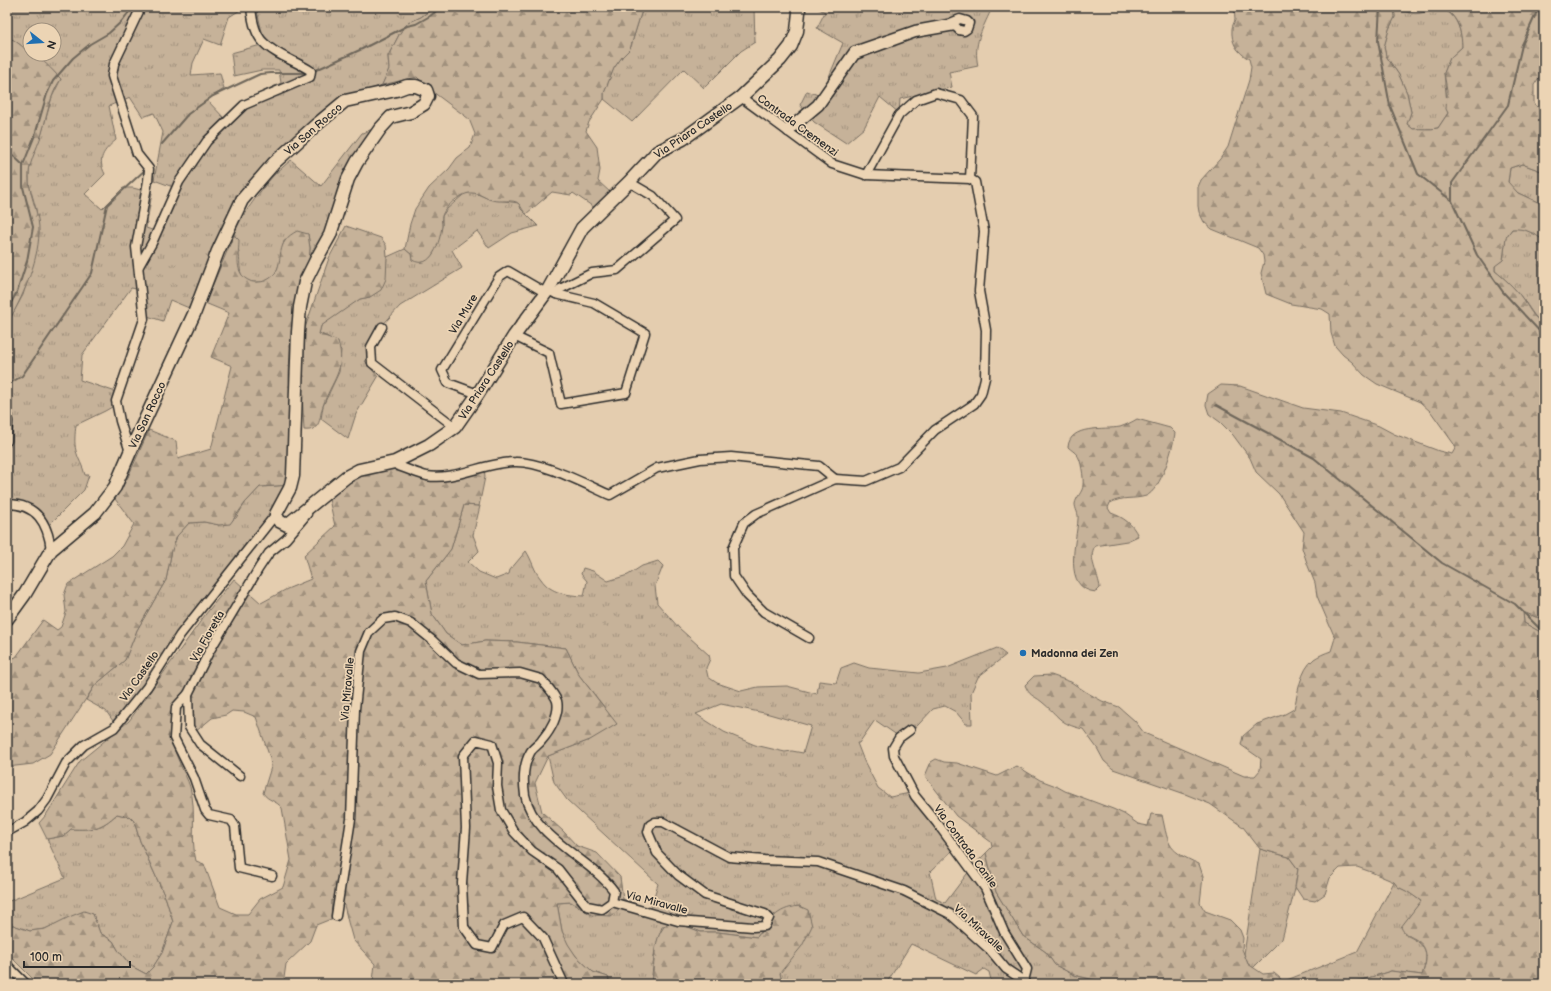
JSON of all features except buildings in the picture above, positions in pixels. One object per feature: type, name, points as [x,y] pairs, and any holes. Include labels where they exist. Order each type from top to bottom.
[{"type":"street","points":[[130,452],[120,421],[116,401],[144,319],[136,247],[149,169],[137,154],[112,76],[114,64],[141,7]]},
{"type":"street","points":[[139,266],[152,243],[180,182],[207,140],[244,105],[310,77],[311,71],[262,42],[254,26],[251,7]]},
{"type":"street","name":"Via Priara Castello","points":[[276,514],[278,521],[287,525],[310,508],[346,477],[359,470],[395,462],[429,445],[456,427],[514,336],[550,292],[582,228],[658,152],[683,139],[741,97],[780,60],[791,46],[797,31],[799,12],[798,7]]},
{"type":"street","points":[[960,19],[969,23],[967,29],[964,31],[959,30],[955,26],[916,34],[855,55],[819,106],[787,131],[817,104],[854,51],[911,32],[948,24],[960,19]]},
{"type":"street","name":"Via San Rocco","points":[[7,619],[25,594],[51,550],[95,513],[115,487],[194,314],[218,251],[242,200],[274,163],[316,125],[345,102],[407,86],[416,86],[426,90],[428,96],[424,104],[411,112],[391,117],[380,129],[357,162],[348,179],[330,235],[305,282],[301,296],[298,332],[293,482],[276,514]]},
{"type":"street","points":[[809,638],[764,612],[747,595],[734,576],[733,548],[744,523],[756,514],[835,479],[866,481],[899,467],[935,430],[974,404],[982,391],[985,378],[986,330],[979,291],[984,231],[975,182],[970,179],[973,116],[961,100],[936,93],[916,100],[900,115],[866,176]]},
{"type":"street","name":"Contrada Cremenzi","points":[[741,97],[832,164],[866,176],[970,179]]},
{"type":"street","name":"Via Priara Castello","points":[[550,292],[560,289],[592,273],[617,270],[675,220],[653,196],[629,182]]},
{"type":"street","name":"Via Mure","points":[[478,394],[448,383],[442,370],[499,277],[508,271],[550,292]]},
{"type":"street","points":[[514,336],[549,353],[561,404],[626,393],[645,333],[594,303],[550,292]]},
{"type":"street","points":[[382,327],[372,347],[372,363],[456,427]]},
{"type":"street","points":[[7,440],[8,421]]},
{"type":"street","points":[[395,462],[398,466],[428,476],[446,476],[494,464],[516,462],[540,466],[610,495],[657,468],[700,459],[730,458],[819,466],[835,479]]},
{"type":"street","points":[[7,504],[27,507],[41,518],[48,531],[51,550]]},
{"type":"street","name":"Via Fioretta","points":[[240,776],[200,744],[189,727],[188,694],[209,652],[259,568],[269,553],[286,539],[307,514],[310,508]]},
{"type":"street","name":"Via Castello","points":[[7,832],[25,822],[38,811],[47,799],[66,763],[84,745],[114,728],[147,687],[180,635],[276,514]]},
{"type":"street","name":"Via Miravalle","points":[[336,916],[351,819],[355,709],[361,651],[369,632],[382,619],[395,617],[410,623],[432,640],[456,664],[479,674],[520,673],[541,679],[557,701],[556,713],[550,729],[542,741],[530,752],[524,772],[525,795],[536,820],[570,853],[606,880],[614,891],[612,902],[678,921],[753,927],[765,926],[768,924],[769,918],[765,914],[705,896],[678,874],[657,853],[648,832],[650,825],[655,822],[663,822],[729,857],[818,862],[904,891],[950,914],[990,950],[1006,969],[1023,983]]},
{"type":"street","points":[[188,694],[176,707],[174,738],[194,778],[205,810],[209,815],[232,820],[235,826],[240,868],[272,876]]},
{"type":"street","name":"Via Contrada Canile","points":[[910,730],[899,738],[893,748],[894,756],[915,796],[986,888],[1004,932],[1027,969],[1023,983]]},
{"type":"street","points":[[564,984],[543,938],[523,917],[504,924],[492,948],[477,945],[464,927],[462,884],[466,828],[463,756],[476,740],[492,744],[498,763],[497,786],[501,810],[514,832],[532,851],[558,869],[586,906],[602,910],[612,902]]},
{"type":"street","points":[[8,969],[26,984]]},
{"type":"green space","points":[[7,7],[245,7],[229,17],[220,45],[204,39],[193,63],[191,75],[220,73],[224,89],[207,100],[225,119],[245,100],[281,83],[279,70],[262,70],[234,76],[231,53],[265,44],[257,11],[251,7],[435,7],[421,17],[408,23],[400,33],[388,56],[389,69],[382,85],[346,98],[266,166],[207,265],[189,308],[170,300],[163,321],[144,315],[142,290],[131,288],[82,355],[80,380],[116,392],[119,403],[76,425],[76,451],[85,475],[89,475],[84,490],[49,525],[36,511],[7,508],[7,324],[23,295],[34,259],[39,233],[36,209],[29,184],[29,173],[31,159],[41,136],[52,97],[61,79],[43,62],[62,62],[62,22],[22,22],[22,46],[7,37]],"holes":[[[130,97],[143,117],[154,113],[163,132],[154,180],[173,187],[158,232],[146,228],[152,193],[133,188],[123,188],[102,209],[85,194],[105,174],[102,164],[103,156],[116,140],[109,106]]]},
{"type":"green space","points":[[435,7],[643,7],[630,49],[614,68],[604,93],[604,99],[589,122],[586,131],[597,147],[600,170],[598,181],[611,193],[595,208],[573,193],[571,195],[552,192],[526,214],[517,202],[495,201],[478,194],[468,193],[454,200],[444,212],[437,246],[430,258],[419,262],[412,260],[411,254],[405,249],[410,224],[415,209],[429,188],[449,169],[457,158],[470,148],[475,134],[469,119],[429,89],[417,77],[382,85],[389,69],[388,56],[400,33],[408,23],[421,17]]},
{"type":"green space","points":[[643,7],[752,7],[754,9],[755,42],[741,51],[704,88],[684,69],[632,122],[604,99],[604,93],[614,68],[630,49]]},
{"type":"green space","points":[[815,7],[999,7],[991,10],[979,37],[977,51],[978,66],[949,72],[952,87],[900,99],[899,113],[880,97],[864,128],[846,143],[814,122],[800,105],[807,91],[821,96],[843,43],[817,28],[825,12]]},
{"type":"green space","points":[[1234,7],[1394,7],[1395,17],[1389,29],[1384,47],[1386,56],[1399,75],[1407,93],[1411,112],[1407,124],[1413,129],[1432,129],[1438,128],[1448,113],[1446,109],[1447,90],[1444,73],[1450,58],[1462,47],[1461,35],[1454,17],[1444,10],[1433,9],[1415,14],[1404,11],[1402,7],[1544,7],[1544,70],[1534,85],[1534,104],[1544,111],[1544,172],[1522,164],[1510,168],[1508,182],[1518,193],[1544,205],[1544,241],[1521,229],[1512,229],[1506,237],[1503,260],[1495,266],[1495,271],[1516,291],[1534,315],[1544,325],[1544,618],[1536,617],[1523,612],[1524,623],[1544,634],[1544,984],[1353,984],[1355,982],[1391,971],[1422,975],[1426,960],[1425,950],[1420,942],[1406,934],[1401,927],[1421,901],[1398,887],[1394,882],[1357,867],[1340,868],[1330,878],[1325,894],[1315,901],[1303,899],[1295,887],[1298,869],[1289,857],[1260,849],[1243,827],[1210,804],[1113,769],[1104,761],[1097,748],[1083,729],[1069,725],[1060,719],[1042,702],[1030,694],[1025,685],[1034,676],[1051,675],[1071,682],[1102,701],[1119,707],[1135,721],[1144,733],[1244,776],[1255,776],[1260,770],[1261,759],[1241,745],[1243,736],[1257,724],[1285,714],[1294,709],[1300,682],[1306,669],[1314,659],[1331,651],[1335,638],[1317,596],[1315,583],[1302,548],[1304,532],[1279,494],[1256,472],[1250,458],[1233,435],[1220,422],[1209,414],[1206,405],[1208,394],[1221,385],[1240,386],[1303,408],[1341,413],[1379,426],[1394,434],[1439,451],[1452,454],[1456,447],[1431,412],[1420,402],[1377,384],[1364,375],[1343,355],[1335,346],[1331,333],[1330,314],[1322,309],[1291,304],[1266,294],[1261,273],[1264,262],[1263,255],[1258,248],[1212,229],[1204,222],[1199,212],[1198,187],[1201,180],[1220,159],[1228,147],[1249,80],[1251,67],[1249,59],[1238,50],[1234,43],[1232,28],[1235,20]]},
{"type":"green space","points":[[1394,7],[1402,7],[1404,11],[1416,12],[1425,12],[1434,9],[1444,10],[1450,13],[1457,23],[1461,35],[1462,47],[1450,58],[1444,73],[1448,113],[1438,128],[1413,129],[1407,124],[1411,112],[1407,93],[1399,75],[1386,56],[1384,47],[1389,29],[1395,17]]},
{"type":"green space","points":[[7,37],[22,46],[22,62],[44,62],[61,79],[51,98],[42,133],[29,169],[30,189],[39,226],[36,256],[23,292],[7,324],[7,77]]},
{"type":"green space","points":[[373,129],[344,171],[332,220],[308,280],[310,248],[308,234],[284,241],[278,268],[273,276],[267,280],[259,282],[252,282],[243,278],[240,269],[239,253],[234,237],[235,230],[251,204],[277,172],[291,160],[321,186],[362,133]]},
{"type":"green space","points":[[1522,164],[1544,172],[1544,205],[1518,193],[1508,183],[1510,168]]},
{"type":"green space","points":[[473,192],[489,199],[519,203],[521,209],[538,226],[512,233],[489,248],[477,231],[452,250],[462,268],[400,306],[379,329],[365,361],[378,377],[356,414],[348,439],[321,419],[323,406],[339,372],[341,350],[328,337],[319,333],[321,326],[342,310],[360,299],[370,297],[386,266],[387,257],[405,249],[411,254],[436,247],[442,226],[442,216],[447,209],[464,194]]},
{"type":"green space","points":[[346,226],[381,238],[386,245],[386,279],[381,290],[370,297],[360,299],[321,326],[319,334],[338,341],[341,360],[337,375],[326,397],[317,426],[310,430],[304,430],[301,374],[305,328],[329,258]]},
{"type":"green space","points":[[1521,228],[1537,235],[1544,241],[1544,325],[1534,315],[1516,291],[1495,271],[1495,265],[1503,260],[1506,237],[1512,229]]},
{"type":"green space","points":[[297,231],[308,234],[310,248],[308,280],[293,325],[290,348],[291,485],[260,487],[245,503],[230,524],[219,525],[204,522],[189,523],[177,536],[172,550],[166,580],[137,630],[125,660],[95,685],[50,754],[33,764],[7,767],[7,660],[16,657],[43,620],[57,630],[61,627],[66,612],[64,595],[68,584],[112,556],[122,546],[134,524],[115,499],[128,477],[149,430],[176,441],[178,459],[211,449],[232,366],[211,357],[229,313],[205,303],[234,235],[239,240],[238,264],[241,274],[250,281],[258,282],[265,281],[275,273],[278,268],[282,246],[289,236]]},
{"type":"green space","points":[[1137,419],[1170,428],[1175,433],[1174,440],[1165,468],[1157,486],[1151,492],[1146,496],[1124,499],[1110,503],[1108,508],[1111,513],[1127,522],[1138,536],[1127,541],[1095,546],[1092,556],[1100,588],[1096,592],[1085,589],[1078,582],[1075,573],[1074,551],[1078,517],[1075,504],[1083,488],[1083,478],[1081,464],[1078,457],[1068,447],[1070,440],[1081,431],[1120,427]]},
{"type":"green space","points":[[402,464],[423,471],[433,472],[452,472],[484,467],[485,477],[479,506],[464,505],[451,549],[426,581],[432,614],[446,634],[462,645],[485,641],[517,642],[566,648],[579,675],[617,724],[590,740],[548,756],[535,783],[542,812],[577,846],[597,853],[620,877],[623,899],[619,910],[611,916],[592,915],[571,902],[557,903],[562,931],[568,944],[576,956],[593,972],[608,977],[610,984],[371,984],[373,981],[375,964],[353,940],[344,905],[332,900],[331,919],[316,925],[310,941],[286,964],[284,978],[289,984],[100,984],[96,982],[95,984],[38,984],[7,953],[7,929],[13,925],[30,931],[45,929],[84,911],[93,914],[100,933],[113,941],[118,950],[131,966],[146,974],[153,967],[162,953],[173,922],[166,899],[140,841],[134,821],[130,817],[117,814],[106,823],[96,828],[71,829],[63,836],[47,839],[39,823],[46,815],[80,761],[129,721],[205,615],[234,579],[261,603],[287,589],[311,579],[304,555],[335,526],[329,499],[327,500],[335,489],[365,472]],"holes":[[[184,701],[186,729],[195,732],[212,718],[226,715],[232,711],[244,712],[256,717],[270,758],[271,767],[263,793],[267,798],[277,803],[282,808],[291,860],[283,887],[260,899],[248,914],[236,914],[220,907],[204,864],[196,861],[194,852],[192,796],[190,787],[172,742],[173,732]]]},
{"type":"green space","points":[[291,485],[284,511],[214,591],[173,641],[130,703],[122,712],[113,721],[106,711],[86,700],[95,685],[125,660],[137,630],[166,580],[172,550],[177,536],[189,523],[204,522],[219,525],[236,518],[245,503],[260,487]]},
{"type":"green space","points":[[464,505],[480,506],[473,535],[479,551],[468,562],[479,572],[496,579],[509,574],[510,570],[526,551],[539,576],[550,588],[560,593],[584,596],[587,581],[581,574],[583,568],[593,571],[608,581],[628,575],[642,566],[658,561],[663,566],[655,586],[657,603],[679,628],[709,655],[710,659],[706,668],[708,677],[717,683],[741,691],[758,687],[787,686],[817,694],[819,681],[836,683],[841,668],[854,663],[869,668],[919,673],[947,668],[997,648],[1006,655],[978,677],[971,693],[972,724],[966,724],[956,712],[945,706],[933,709],[904,740],[875,720],[859,743],[857,743],[864,761],[878,788],[890,797],[910,793],[957,846],[930,872],[936,899],[945,903],[973,866],[986,853],[996,892],[1023,936],[1046,952],[1055,965],[1074,975],[1111,984],[992,984],[989,972],[984,969],[976,975],[911,944],[886,984],[782,983],[780,973],[788,961],[775,914],[757,937],[718,932],[701,932],[683,925],[662,927],[655,948],[651,984],[610,984],[608,977],[593,972],[576,956],[567,944],[562,931],[557,903],[571,902],[592,915],[619,910],[623,899],[650,909],[658,884],[567,800],[554,782],[548,756],[590,740],[605,708],[579,675],[566,648],[517,642],[485,641],[462,645],[446,634],[432,614],[426,581],[451,549]],"holes":[[[721,704],[769,714],[811,726],[803,753],[792,751],[785,752],[755,745],[724,732],[696,714]]]},
{"type":"green space","points":[[1523,611],[1536,617],[1544,618],[1544,634],[1524,623]]},
{"type":"green space","points":[[936,759],[944,762],[957,763],[997,776],[1017,766],[1040,780],[1124,814],[1138,824],[1148,826],[1151,814],[1162,815],[1166,835],[1172,847],[1181,855],[1199,864],[1203,876],[1200,903],[1205,911],[1230,920],[1240,930],[1243,938],[1242,949],[1248,964],[1263,974],[1274,973],[1280,978],[1282,982],[1281,984],[1111,984],[1074,975],[1055,965],[1046,952],[1023,936],[996,892],[986,853],[992,847],[991,842],[956,816],[925,776],[931,762]]},
{"type":"green space","points":[[117,814],[130,817],[134,821],[140,841],[166,899],[173,922],[162,953],[153,967],[146,974],[131,966],[118,950],[113,941],[100,933],[93,914],[56,924],[45,929],[30,931],[13,925],[7,917],[7,902],[65,878],[47,839],[63,836],[71,829],[96,828],[106,823]]},
{"type":"green space","points":[[1260,849],[1289,857],[1298,869],[1295,889],[1282,939],[1253,968],[1248,964],[1244,954]]},
{"type":"green space","points":[[1394,882],[1398,887],[1409,892],[1422,902],[1404,934],[1422,945],[1425,950],[1426,960],[1422,975],[1391,971],[1355,982],[1353,984],[1281,984],[1282,982],[1357,952]]},
{"type":"green space","points":[[799,906],[808,910],[812,926],[802,946],[780,973],[782,983],[787,984],[651,984],[655,951],[659,935],[669,922],[683,925],[701,932],[718,932],[757,937],[774,916],[791,907]]},
{"type":"waterway","points":[[7,310],[17,292],[27,261],[33,227],[23,187],[23,165],[35,135],[47,94],[53,81],[73,58],[90,44],[109,33],[121,22],[133,7]]},
{"type":"waterway","points":[[316,70],[407,26],[416,24],[430,16],[441,7]]},
{"type":"waterway","points":[[1380,7],[1378,41],[1390,106],[1418,174],[1452,201],[1477,255],[1503,292],[1544,336]]},
{"type":"waterway","points":[[1452,201],[1452,183],[1508,105],[1522,45],[1539,7]]},
{"type":"waterway","points":[[162,144],[188,114],[213,96],[260,74],[306,73]]},
{"type":"waterway","points":[[7,150],[23,165]]},
{"type":"waterway","points":[[7,385],[22,376],[92,273],[107,205],[146,169]]},
{"type":"waterway","points":[[1216,405],[1314,458],[1442,563],[1515,604],[1544,633]]},
{"type":"place","name":"Madonna dei Zen","points":[[1023,653]]}]
